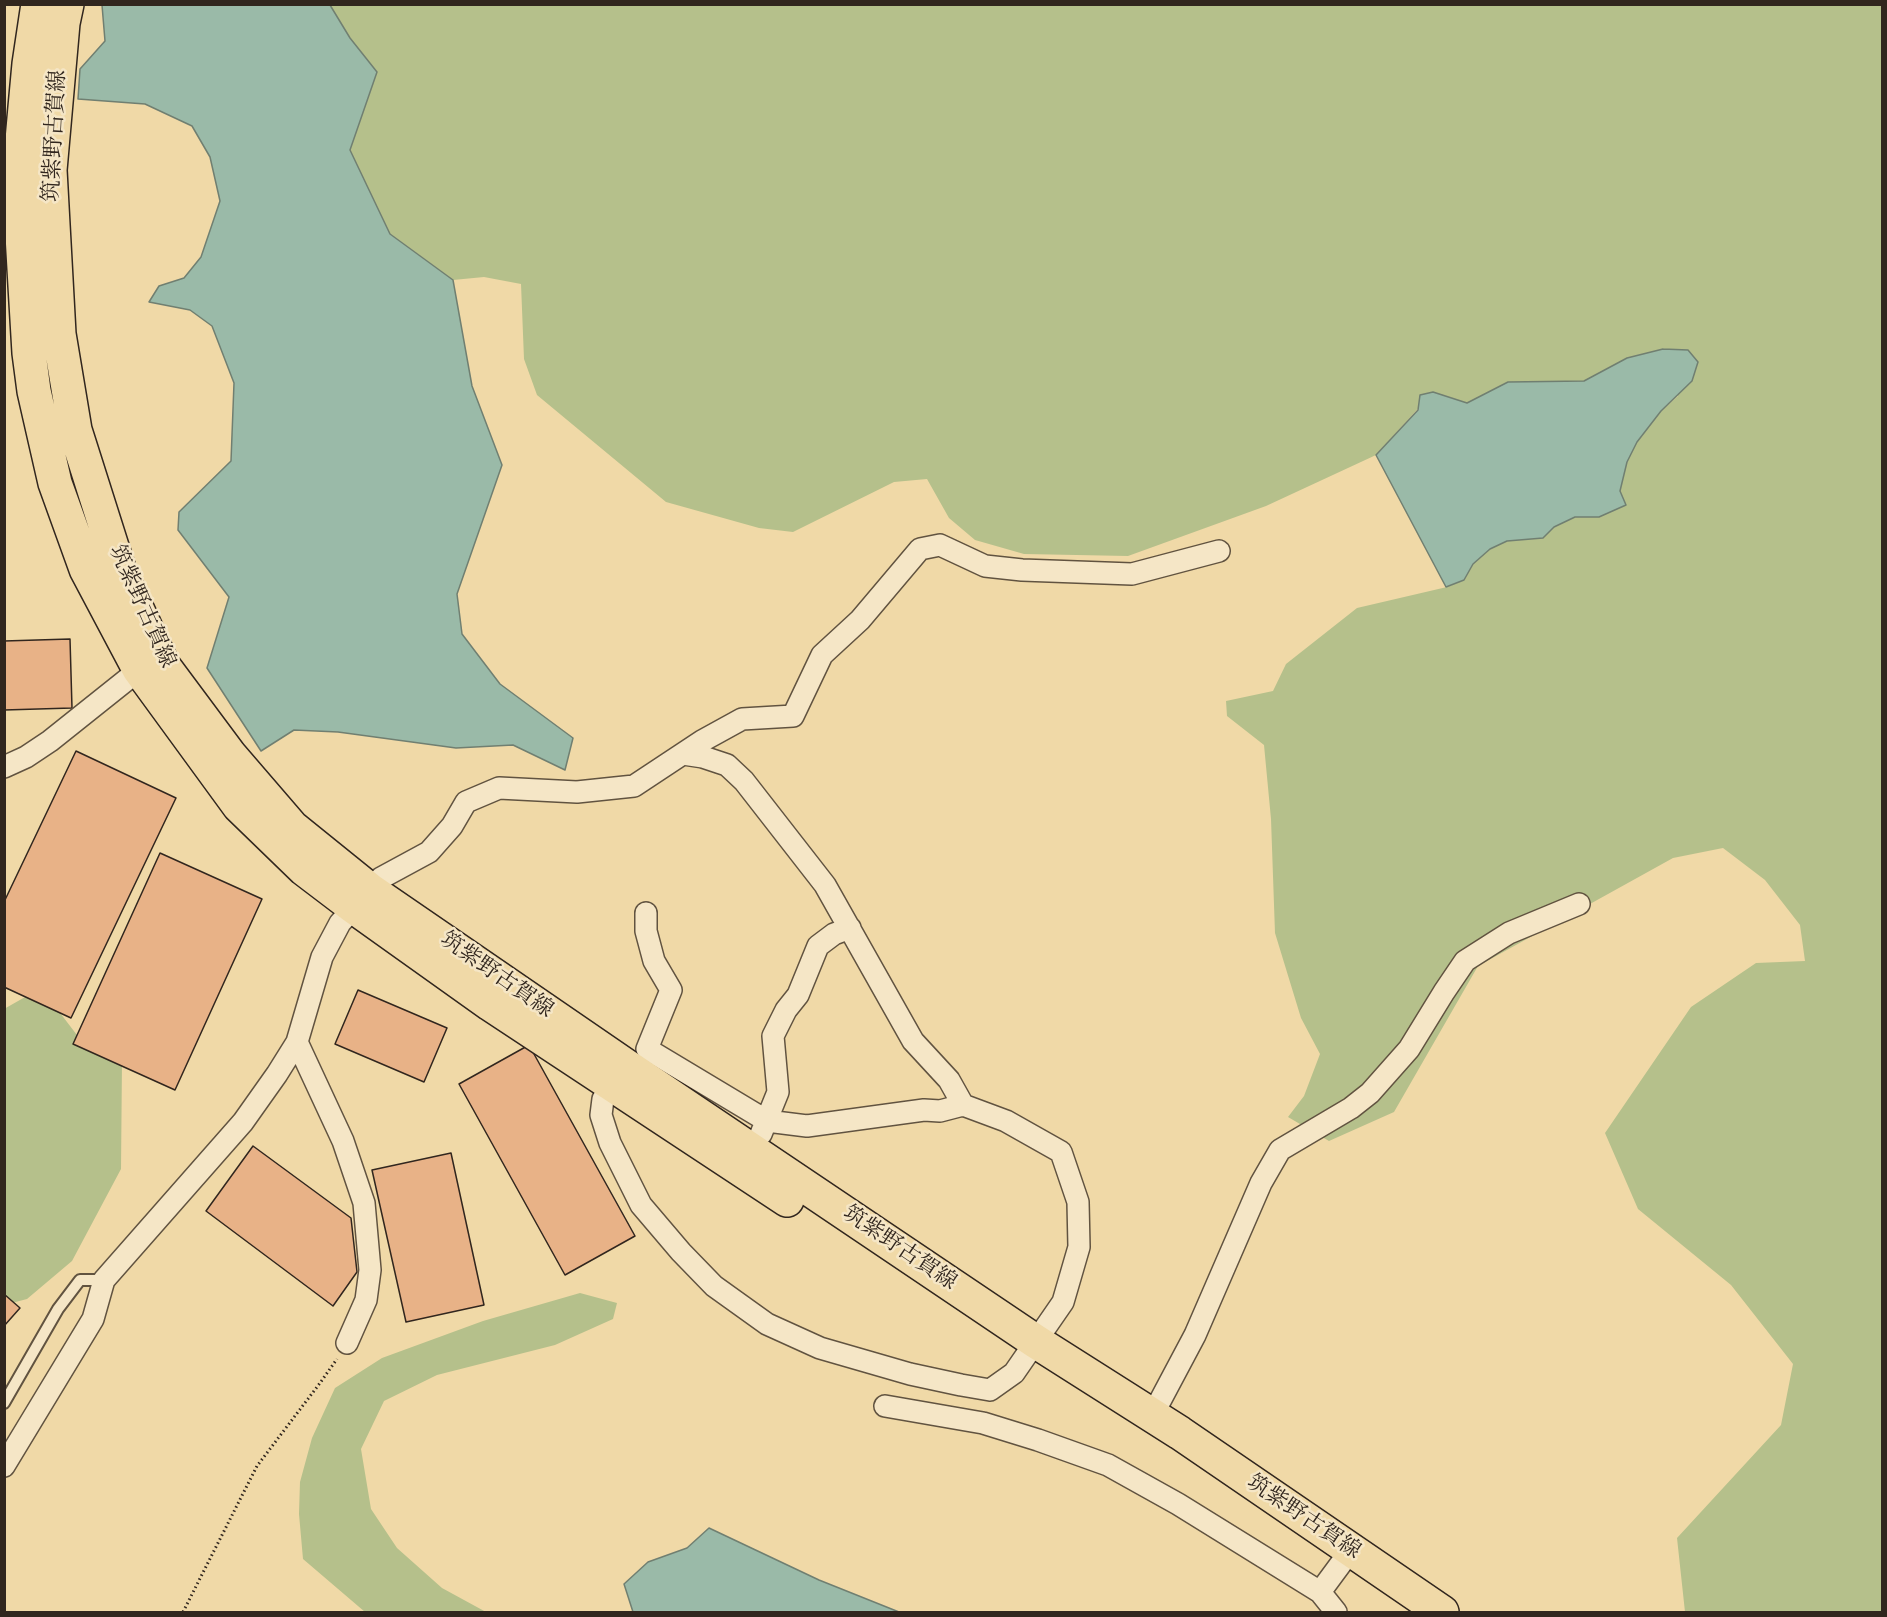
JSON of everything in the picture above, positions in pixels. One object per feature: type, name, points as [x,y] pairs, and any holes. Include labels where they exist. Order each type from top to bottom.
[{"type":"main road","name":"筑紫野古賀線","points":[[38,4],[29,64],[22,140],[22,235],[29,353],[34,391],[56,483],[86,569],[149,662],[239,806],[304,869],[362,898],[490,1004],[754,1150],[1030,1348],[1152,1416],[1345,1558],[1408,1612]]},
{"type":"main road","name":"筑紫野古賀線","points":[[67,4],[63,23],[50,170],[59,334],[75,430],[149,662]]},
{"type":"main road","name":"筑紫野古賀線","points":[[618,1075],[1345,1558],[1442,1612]]},
{"type":"street","points":[[4,1466],[93,1319],[105,1280],[243,1122],[297,1042],[322,957],[340,923],[381,878],[429,852],[452,826],[466,802],[499,788],[577,792],[634,786],[682,754],[742,719],[793,716],[822,655],[860,620],[920,549],[940,545],[985,566],[1022,570],[1132,574],[1219,551]]},
{"type":"street","points":[[4,767],[26,758],[50,741],[149,662]]},
{"type":"street","points":[[682,754],[703,757],[727,765],[744,781],[825,885],[913,1041],[949,1080],[963,1105]]},
{"type":"street","points":[[1152,1416],[1195,1335],[1261,1183],[1280,1150],[1370,1093],[1409,1048],[1465,961],[1509,933],[1579,904]]},
{"type":"street","points":[[618,1075],[603,1099],[601,1115],[610,1143],[640,1206],[714,1286],[766,1324],[820,1348],[909,1374],[990,1390],[1014,1373],[1063,1302],[1079,1247],[1078,1202],[1061,1152],[1006,1121],[963,1105],[940,1111],[924,1110],[807,1126],[767,1121],[647,1049],[671,990],[654,961],[646,931],[646,913]]},
{"type":"street","points":[[754,1150],[778,1092],[773,1036],[786,1010],[798,995],[818,946],[834,934],[850,928]]},
{"type":"street","points":[[297,1042],[343,1141],[364,1203],[370,1270],[366,1300],[347,1343]]},
{"type":"street","points":[[885,1406],[983,1423],[1108,1465],[1178,1504],[1320,1592],[1336,1612]]},
{"type":"street","points":[[1320,1592],[1345,1558]]},
{"type":"lane","points":[[4,1403],[58,1309],[80,1280],[105,1280]]},
{"type":"path","points":[[183,1612],[257,1466],[321,1383],[347,1343]]},
{"type":"green space","points":[[330,5],[1882,5],[1882,1612],[1685,1612],[1677,1538],[1781,1425],[1793,1364],[1731,1285],[1638,1209],[1605,1133],[1691,1007],[1756,963],[1805,961],[1800,925],[1765,880],[1723,848],[1673,858],[1478,966],[1394,1112],[1329,1141],[1288,1117],[1304,1096],[1320,1054],[1301,1018],[1275,933],[1271,819],[1264,745],[1227,716],[1226,701],[1273,691],[1286,664],[1357,608],[1447,587],[1464,580],[1473,564],[1490,549],[1507,541],[1543,538],[1554,527],[1575,517],[1599,517],[1625,505],[1620,491],[1627,462],[1637,442],[1661,411],[1678,396],[1663,349],[1628,358],[1584,381],[1508,382],[1467,403],[1433,392],[1376,455],[1266,506],[1128,556],[1024,554],[975,540],[949,518],[927,479],[894,482],[793,532],[759,528],[666,502],[537,395],[524,359],[521,284],[484,277],[453,280],[390,234],[349,150],[377,72],[350,38]]},
{"type":"green space","points":[[41,988],[80,1039],[122,1061],[121,1169],[72,1261],[27,1299],[4,1305],[4,1009]]},
{"type":"green space","points":[[580,1293],[617,1303],[613,1319],[555,1345],[437,1375],[384,1401],[361,1449],[371,1509],[397,1548],[442,1588],[486,1612],[365,1612],[303,1559],[299,1514],[300,1482],[312,1438],[335,1388],[382,1358],[483,1321]]},
{"type":"shaded area","points":[[102,5],[330,5],[350,38],[377,72],[350,150],[390,234],[453,280],[472,386],[502,465],[457,594],[462,634],[500,684],[573,738],[565,770],[513,745],[456,748],[338,732],[294,730],[261,751],[207,668],[229,597],[178,530],[179,512],[231,461],[234,383],[212,326],[190,310],[149,302],[159,286],[184,278],[201,257],[220,201],[210,157],[192,126],[145,104],[78,99],[80,69],[105,41]]},
{"type":"shaded area","points":[[1663,349],[1688,350],[1698,362],[1692,381],[1661,411],[1637,442],[1627,462],[1620,491],[1626,505],[1599,517],[1575,517],[1554,527],[1543,538],[1507,541],[1490,549],[1473,564],[1464,580],[1446,587],[1376,455],[1418,410],[1420,395],[1433,392],[1467,403],[1508,382],[1584,381],[1627,358]]},
{"type":"shaded area","points":[[709,1528],[819,1580],[899,1612],[633,1612],[624,1584],[648,1562],[687,1548]]},
{"type":"building","points":[[70,639],[72,708],[4,710],[4,641]]},
{"type":"building","points":[[76,751],[176,798],[71,1018],[4,987],[4,902]]},
{"type":"building","points":[[160,853],[262,899],[175,1090],[73,1044]]},
{"type":"building","points":[[358,990],[447,1028],[424,1082],[335,1044]]},
{"type":"building","points":[[529,1045],[635,1236],[565,1275],[459,1084]]},
{"type":"building","points":[[253,1146],[351,1218],[357,1272],[333,1306],[206,1211]]},
{"type":"building","points":[[451,1153],[484,1305],[406,1322],[372,1170]]},
{"type":"building","points":[[4,1294],[20,1308],[4,1326]]}]
